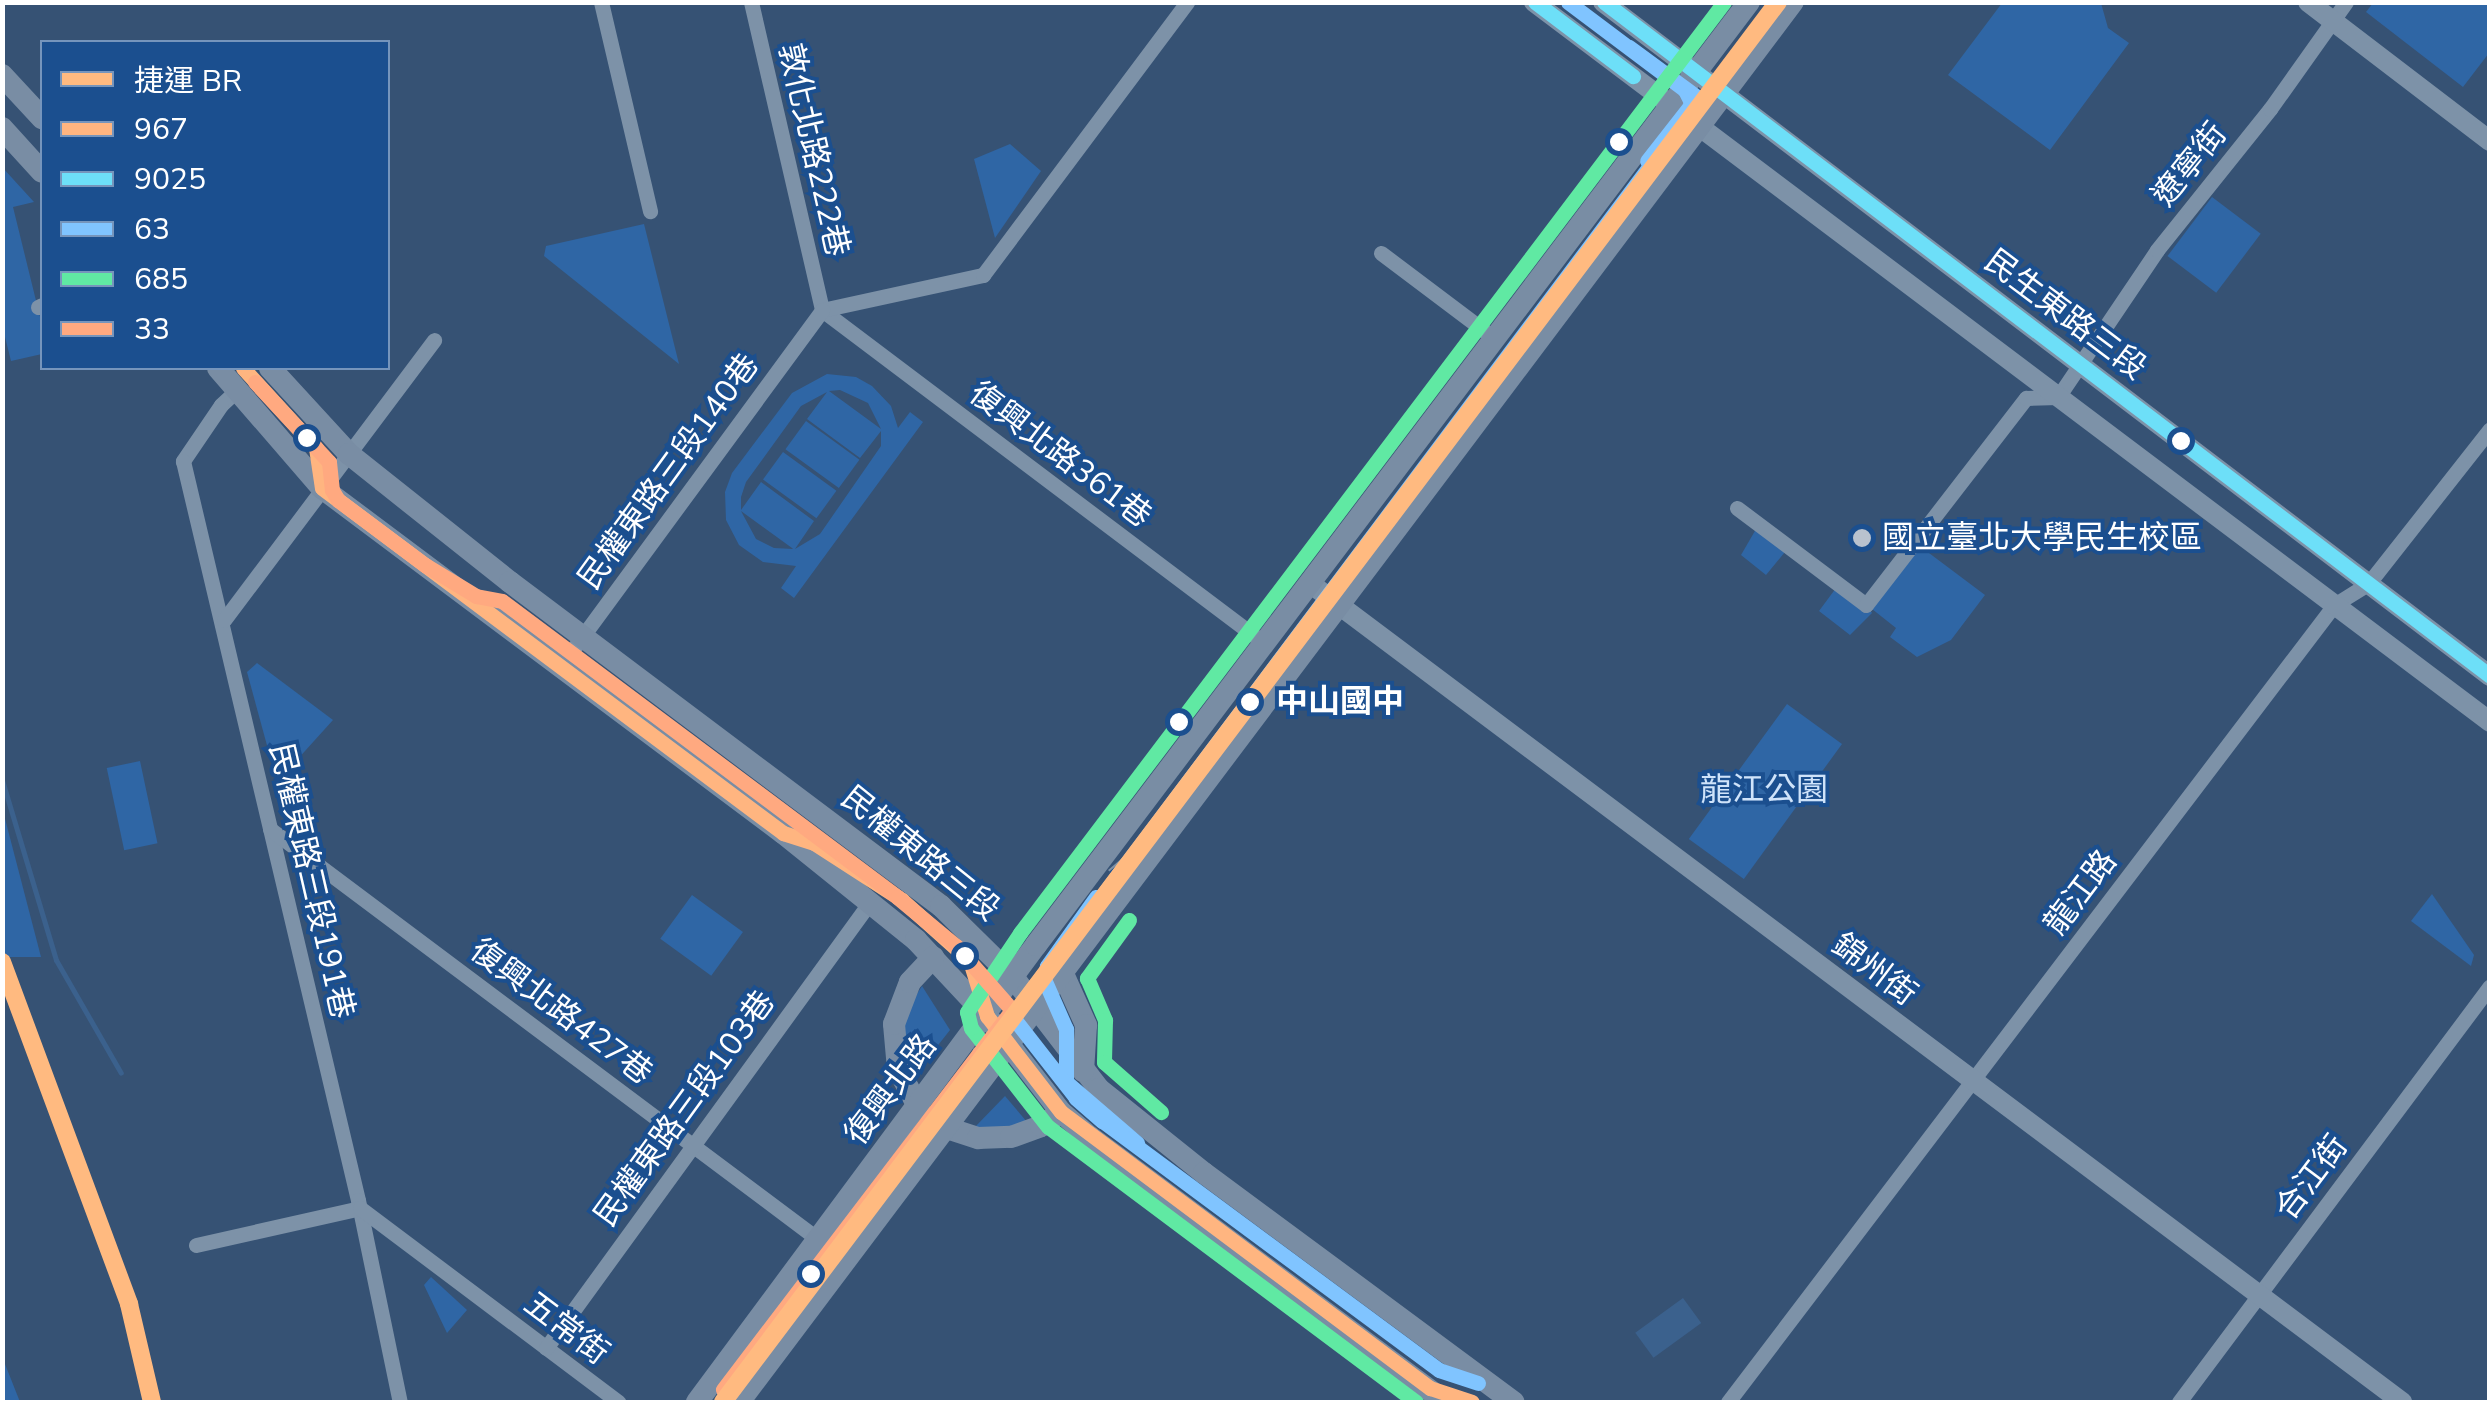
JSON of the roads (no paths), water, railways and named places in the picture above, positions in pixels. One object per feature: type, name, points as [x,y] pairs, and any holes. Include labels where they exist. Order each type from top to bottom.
[{"type":"main road","name":"復興北路","points":[[698,1402],[919,1108],[1012,977],[1749,2]]},
{"type":"main road","name":"復興北路","points":[[739,1402],[1064,976],[1793,2]]},
{"type":"main road","points":[[2,76],[40,116]]},
{"type":"main road","points":[[2,128],[40,170]]},
{"type":"main road","points":[[220,370],[322,488],[870,902],[933,957],[986,1016],[1061,1112],[1444,1402]]},
{"type":"main road","name":"民權東路三段","points":[[272,370],[344,459],[941,906],[1012,977],[1083,1071],[1204,1173],[1514,1402]]},
{"type":"main road","points":[[919,1108],[898,1069],[894,1024],[910,982],[933,957]]},
{"type":"main road","points":[[1064,976],[1086,1025],[1083,1071]]},
{"type":"main road","points":[[946,1128],[978,1138],[1010,1137],[1041,1126],[1061,1112]]},
{"type":"street","points":[[601,2],[650,211]]},
{"type":"street","name":"敦化北路222巷","points":[[751,2],[822,310]]},
{"type":"street","points":[[822,310],[984,274],[1187,2]]},
{"type":"street","points":[[1534,2],[2490,722]]},
{"type":"street","name":"民生東路三段","points":[[1603,2],[2490,676]]},
{"type":"street","points":[[2308,2],[2490,141]]},
{"type":"street","name":"遼寧街","points":[[2058,397],[2082,365],[2096,334],[2156,250],[2270,110],[2346,2]]},
{"type":"street","points":[[1381,254],[1494,339]]},
{"type":"street","name":"民權東路三段140巷","points":[[560,666],[822,310]]},
{"type":"street","name":"復興北路361巷","points":[[822,310],[1266,644]]},
{"type":"street","points":[[225,629],[322,488],[434,340]]},
{"type":"street","name":"民權東路三段191巷","points":[[237,390],[221,405],[183,461],[360,1208],[400,1402]]},
{"type":"street","points":[[1737,508],[1866,605],[2026,398],[2058,397]]},
{"type":"street","name":"龍江路","points":[[1728,1402],[2334,604],[2368,584],[2490,429]]},
{"type":"street","name":"錦州街","points":[[1311,584],[2402,1402]]},
{"type":"street","name":"復興北路427巷","points":[[270,829],[819,1240]]},
{"type":"street","name":"民權東路三段103巷","points":[[546,1348],[870,902]]},
{"type":"street","name":"合江街","points":[[2179,1402],[2490,986]]},
{"type":"street","points":[[196,1245],[360,1208]]},
{"type":"street","name":"五常街","points":[[360,1208],[618,1402]]},
{"type":"waterway","points":[[2,780],[56,960],[121,1073]]},
{"type":"railway","points":[[1111,873],[1146,843]]},
{"type":"railway","points":[[960,1089],[978,1049]]},
{"type":"metro line","name":"BR","points":[[723,1402],[1778,2]]},
{"type":"metro line","name":"BR","points":[[2,962],[129,1304],[152,1402]]},
{"type":"place","name":"國立臺北大學民生校區","points":[[1862,538]]},
{"type":"place","name":"中山國中","points":[[1250,702]]},
{"type":"park label","name":"龍江公園","points":[[1764,790]]}]
